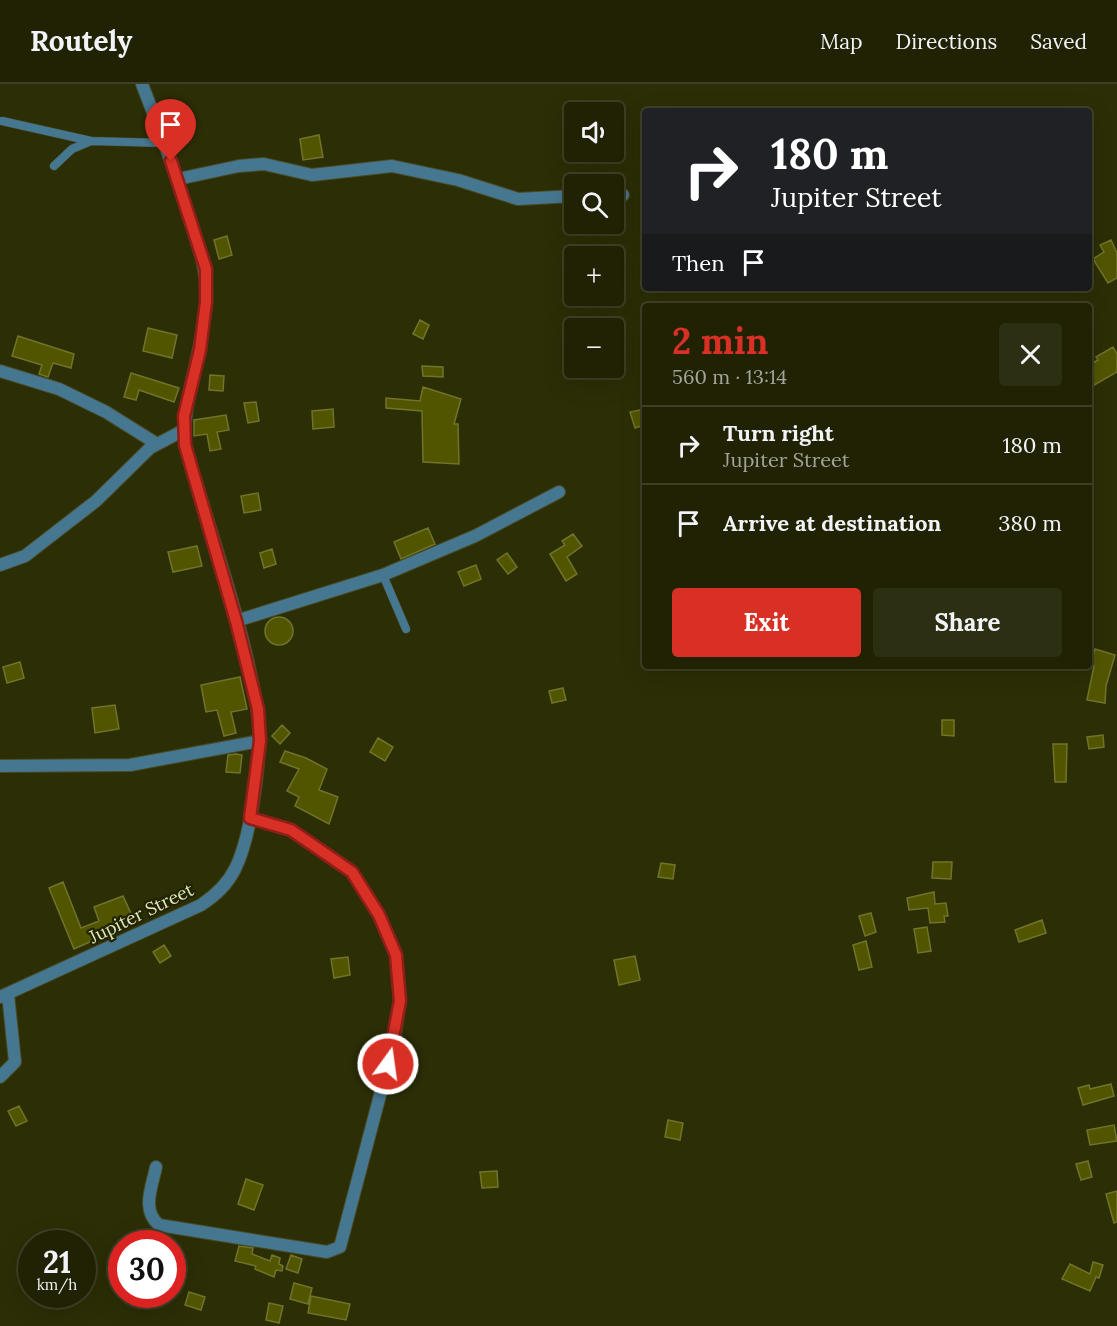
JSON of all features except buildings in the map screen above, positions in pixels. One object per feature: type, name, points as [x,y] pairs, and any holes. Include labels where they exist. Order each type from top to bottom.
[{"type":"street","name":"Jupiter Street","points":[[4,996],[201,905],[222,890],[236,868],[250,818],[260,741],[258,709],[236,621],[185,445],[184,416],[200,350],[206,302],[206,269],[178,179],[142,84]]},
{"type":"street","points":[[178,179],[239,166],[264,164],[312,175],[392,166],[458,180],[518,199],[564,197]]},
{"type":"street","points":[[0,371],[58,389],[106,412],[157,444]]},
{"type":"street","points":[[0,565],[25,556],[87,508],[157,444],[184,430]]},
{"type":"street","points":[[236,621],[383,574],[475,536],[559,492]]},
{"type":"street","points":[[0,766],[130,765],[260,741]]},
{"type":"street","points":[[156,1167],[148,1203],[153,1220],[159,1225],[327,1252],[340,1246],[394,1042],[400,1001],[396,955],[379,915],[352,872],[291,830],[250,818]]},
{"type":"street","points":[[0,1077],[15,1062],[4,996]]},
{"type":"lane","points":[[2,121],[91,141],[164,142]]},
{"type":"lane","points":[[54,166],[72,149],[91,141]]},
{"type":"lane","points":[[383,574],[406,629]]},
{"type":"route","points":[[171,161],[206,269],[206,302],[200,350],[184,416],[185,445],[236,621],[258,709],[260,741],[250,818],[291,830],[352,872],[379,915],[396,955],[400,1001],[388,1064]]}]
